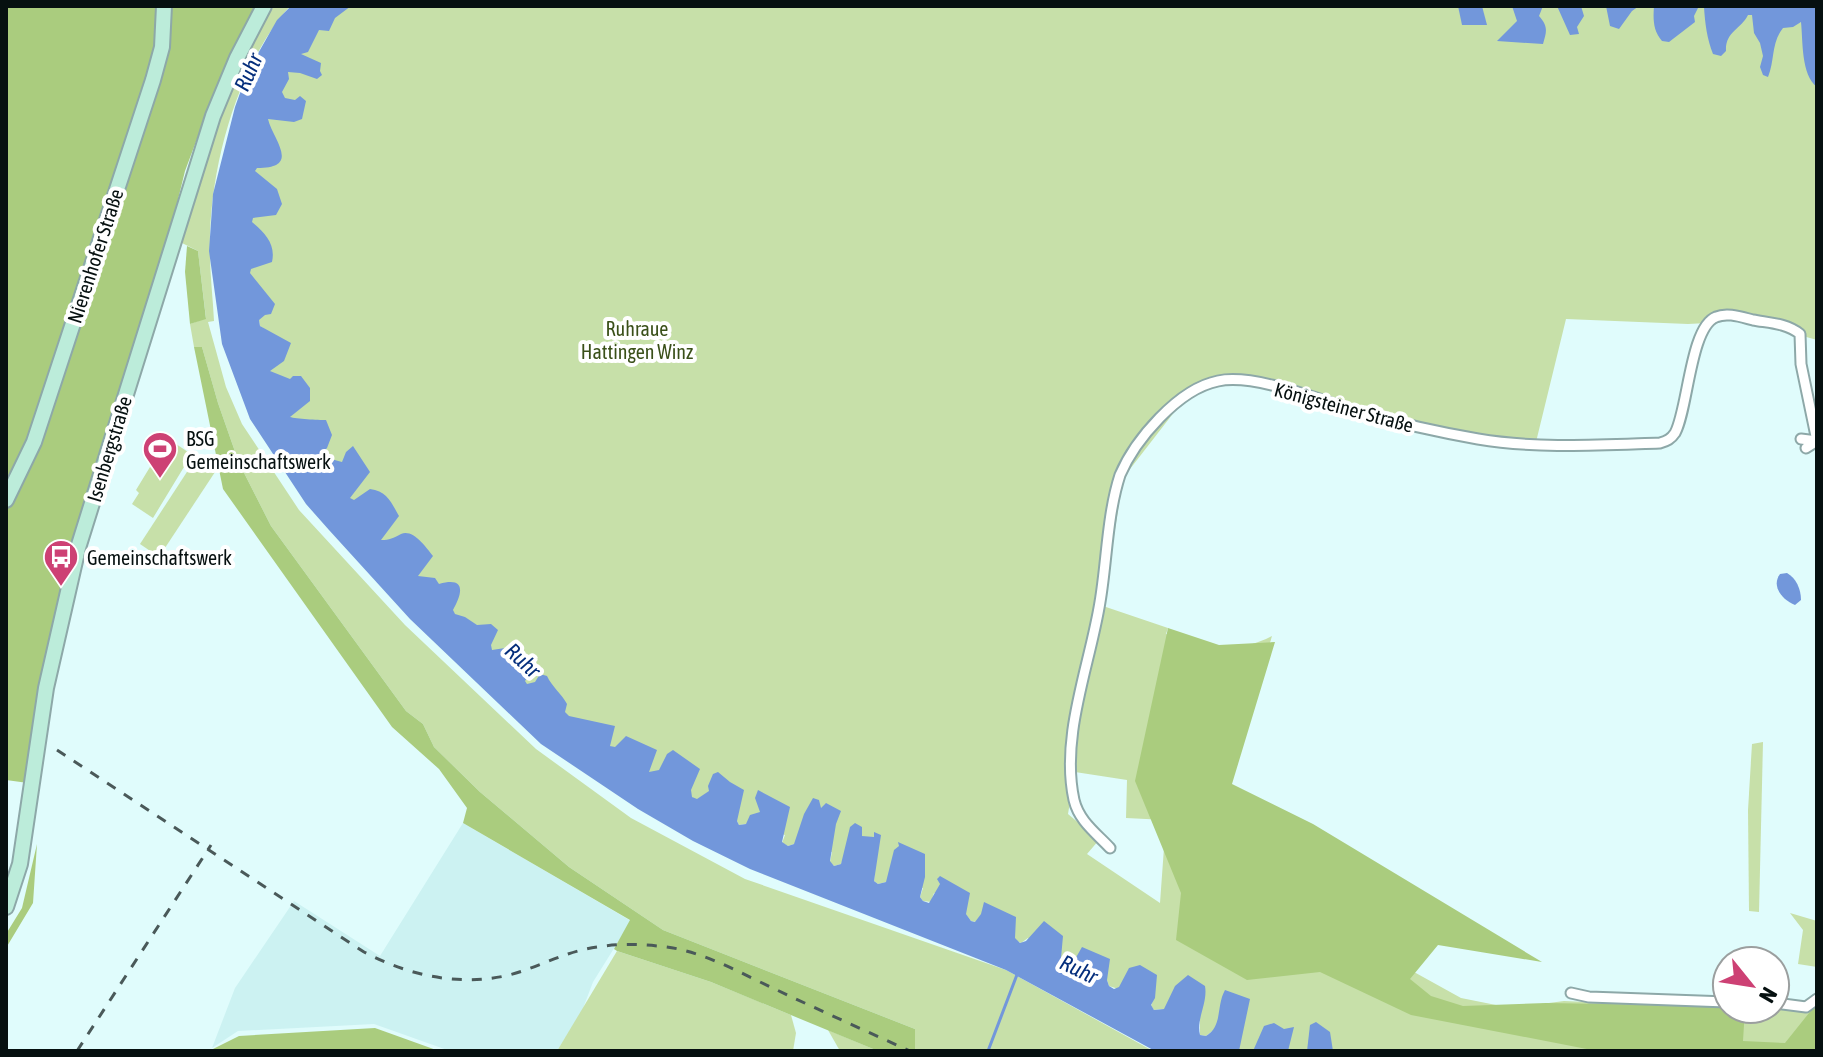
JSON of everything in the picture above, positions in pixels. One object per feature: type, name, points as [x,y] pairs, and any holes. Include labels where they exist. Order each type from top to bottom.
[{"type":"main road","name":"Nierenhofer Straße","points":[[6,500],[34,442],[153,80],[162,47],[164,6]]},
{"type":"main road","name":"Isenbergstraße","points":[[6,907],[23,850],[46,688],[78,548],[213,116],[237,58],[264,6]]},
{"type":"street","name":"Königsteiner Straße","points":[[1110,848],[1084,822],[1075,802],[1069,769],[1071,740],[1098,615],[1117,484],[1135,447],[1189,392],[1217,381],[1236,380],[1291,391],[1428,430],[1481,440],[1559,445],[1660,443],[1671,438],[1677,430],[1704,327],[1715,317],[1729,315],[1785,325],[1800,334],[1801,364],[1817,441],[1804,443]]},
{"type":"street","points":[[1571,993],[1589,997],[1711,1001]]},
{"type":"street","points":[[1791,1005],[1806,1007],[1817,999]]},
{"type":"shaded area","points":[[463,823],[631,921],[593,982],[582,1011],[557,1051],[450,1051],[374,1024],[238,1031],[212,1048],[235,988],[294,901],[380,956]]},
{"type":"green space","points":[[6,6],[254,6],[255,9],[216,88],[185,171],[164,256],[97,462],[68,568],[28,783],[6,780]]},
{"type":"green space","points":[[274,6],[290,6],[254,59],[240,90],[220,156],[211,222],[214,321],[208,322],[226,387],[242,424],[299,510],[405,625],[536,749],[631,818],[745,879],[1006,970],[1153,1051],[915,1051],[915,1029],[663,930],[569,867],[480,792],[434,747],[423,724],[406,711],[271,526],[239,463],[202,347],[194,347],[190,324],[206,318],[198,251],[180,242],[231,91]]},
{"type":"green space","name":"Ruhraue Hattingen Winz","points":[[340,6],[1709,6],[1817,25],[1817,340],[1729,315],[1707,323],[1688,324],[1566,319],[1536,442],[1511,442],[1430,427],[1273,386],[1226,380],[1189,393],[1123,478],[1103,606],[1168,628],[1166,634],[1208,645],[1244,646],[1272,636],[1228,787],[1405,967],[1461,998],[1511,1008],[1564,1001],[1634,1004],[1711,1020],[1711,1025],[1791,1025],[1791,1004],[1807,1003],[1814,1009],[1812,1051],[1267,1051],[1256,1046],[1253,1051],[1239,1051],[1239,1039],[1215,1029],[1206,1036],[1200,1035],[1200,1021],[1164,1009],[1154,1010],[1151,1006],[1153,1000],[1109,986],[1107,980],[1074,961],[1067,964],[1028,938],[1021,943],[981,915],[976,922],[971,921],[965,913],[934,893],[931,902],[923,901],[920,897],[923,888],[886,882],[878,884],[874,881],[875,868],[844,856],[841,864],[834,866],[830,862],[832,852],[794,844],[788,846],[782,843],[785,835],[746,824],[739,825],[737,821],[657,779],[463,642],[316,459],[289,416],[295,412],[279,376],[269,371],[275,366],[260,326],[250,273],[246,225],[258,139],[295,52]],"holes":[[[1075,772],[1127,780],[1126,818],[1166,820],[1160,903],[1087,854],[1099,840],[1068,814]]]},
{"type":"green space","points":[[187,246],[198,251],[206,319],[190,324],[185,272]]},
{"type":"green space","points":[[194,347],[202,347],[239,463],[271,526],[406,711],[423,724],[434,747],[480,792],[569,867],[663,930],[915,1029],[915,1051],[878,1051],[711,982],[617,951],[614,949],[630,920],[463,823],[467,808],[439,769],[392,727],[223,489]]},
{"type":"green space","name":"BSG Gemeinschaftswerk","points":[[176,444],[188,452],[183,459],[187,462],[153,518],[132,504],[139,493],[136,490],[150,467],[154,470]]},
{"type":"green space","points":[[198,455],[216,462],[217,469],[159,557],[140,544]]},
{"type":"green space","points":[[1168,628],[1219,645],[1275,642],[1232,784],[1313,824],[1542,962],[1438,945],[1410,979],[1431,996],[1463,1006],[1546,1003],[1711,1006],[1711,1025],[1744,1025],[1743,1041],[1785,1043],[1817,1003],[1817,1051],[1597,1051],[1411,1015],[1320,972],[1247,980],[1176,940],[1181,893],[1135,781]]},
{"type":"green space","points":[[1763,742],[1759,912],[1749,911],[1748,810],[1752,744]]},
{"type":"green space","points":[[37,844],[33,903],[6,948],[6,934],[22,908]]},
{"type":"green space","points":[[1790,913],[1817,921],[1817,967],[1798,964],[1803,930]]},
{"type":"green space","points":[[617,951],[711,982],[791,1015],[796,1033],[793,1051],[557,1051]]},
{"type":"green space","points":[[375,1028],[439,1051],[209,1051],[239,1036]]},
{"type":"green space","points":[[828,1030],[878,1051],[840,1051]]},
{"type":"water","name":"Ruhr","points":[[291,6],[351,6],[335,18],[329,31],[319,30],[308,52],[301,54],[321,63],[322,75],[317,79],[288,72],[289,79],[282,92],[285,98],[295,100],[300,96],[306,101],[302,119],[294,122],[268,119],[282,158],[271,167],[257,168],[255,171],[277,189],[282,204],[276,215],[253,218],[252,222],[268,239],[273,256],[272,262],[251,269],[250,273],[275,304],[271,314],[259,320],[260,326],[291,343],[284,361],[270,371],[290,379],[301,376],[310,388],[310,401],[290,417],[326,420],[332,435],[327,448],[316,459],[319,462],[331,459],[342,462],[353,446],[370,472],[350,498],[354,500],[370,489],[376,490],[388,498],[399,516],[381,540],[405,533],[418,539],[433,556],[418,576],[435,578],[439,584],[458,584],[460,593],[453,610],[455,614],[477,625],[491,624],[498,630],[492,650],[511,647],[532,662],[533,669],[525,681],[527,684],[535,682],[540,674],[547,676],[567,704],[565,712],[569,716],[615,726],[610,746],[615,747],[626,736],[657,750],[649,772],[659,770],[667,754],[673,750],[700,769],[691,790],[692,797],[697,799],[709,791],[713,774],[718,772],[744,790],[737,821],[739,825],[746,824],[750,815],[760,812],[755,798],[758,790],[790,807],[782,842],[788,846],[794,844],[813,798],[819,800],[821,808],[826,803],[841,811],[830,861],[834,866],[841,864],[850,827],[855,823],[862,827],[862,836],[874,837],[874,832],[881,835],[874,881],[878,884],[886,882],[898,842],[925,854],[925,877],[920,897],[923,901],[929,903],[940,884],[937,879],[940,876],[970,893],[966,914],[971,921],[975,922],[981,914],[984,902],[1016,917],[1015,938],[1020,943],[1026,941],[1044,921],[1063,936],[1061,958],[1066,963],[1074,961],[1082,947],[1110,959],[1107,980],[1114,989],[1119,987],[1129,968],[1140,965],[1157,975],[1155,998],[1151,1005],[1154,1010],[1164,1009],[1175,986],[1188,975],[1205,986],[1200,1035],[1206,1036],[1215,1027],[1225,990],[1250,999],[1239,1051],[1155,1051],[1006,970],[750,869],[693,841],[638,809],[541,744],[410,619],[329,530],[306,504],[250,419],[222,344],[209,251],[213,194],[235,107],[248,71],[277,20]]},
{"type":"water","points":[[1458,6],[1482,6],[1487,25],[1462,25]]},
{"type":"water","points":[[1512,6],[1543,6],[1539,16],[1546,29],[1543,44],[1497,41],[1517,21]]},
{"type":"water","points":[[1557,6],[1581,6],[1584,16],[1577,27],[1579,34],[1570,35]]},
{"type":"water","points":[[1606,6],[1639,6],[1619,29],[1610,26]]},
{"type":"water","points":[[1654,6],[1817,6],[1817,87],[1805,66],[1801,22],[1783,28],[1779,34],[1768,77],[1763,75],[1760,67],[1763,56],[1754,33],[1752,15],[1748,15],[1731,35],[1721,56],[1713,54],[1704,7],[1698,8],[1695,22],[1669,42],[1662,41],[1657,33]]},
{"type":"water","points":[[1787,573],[1800,592],[1801,600],[1795,605],[1786,600],[1777,588],[1780,574]]},
{"type":"water","points":[[1316,1022],[1330,1032],[1333,1051],[1307,1051],[1310,1025]]},
{"type":"water","points":[[1274,1023],[1284,1029],[1294,1027],[1288,1051],[1253,1051],[1264,1026]]},
{"type":"waterway","points":[[988,1051],[1018,972]]},
{"type":"railway","points":[[57,750],[364,952],[398,967],[450,979],[486,979],[513,974],[601,946],[674,948],[719,963],[910,1051]]},
{"type":"railway","points":[[77,1051],[211,845]]},
{"type":"place","name":"BSG Gemeinschaftswerk","points":[[160,480]]},
{"type":"place","name":"Gemeinschaftswerk","points":[[61,588]]}]
